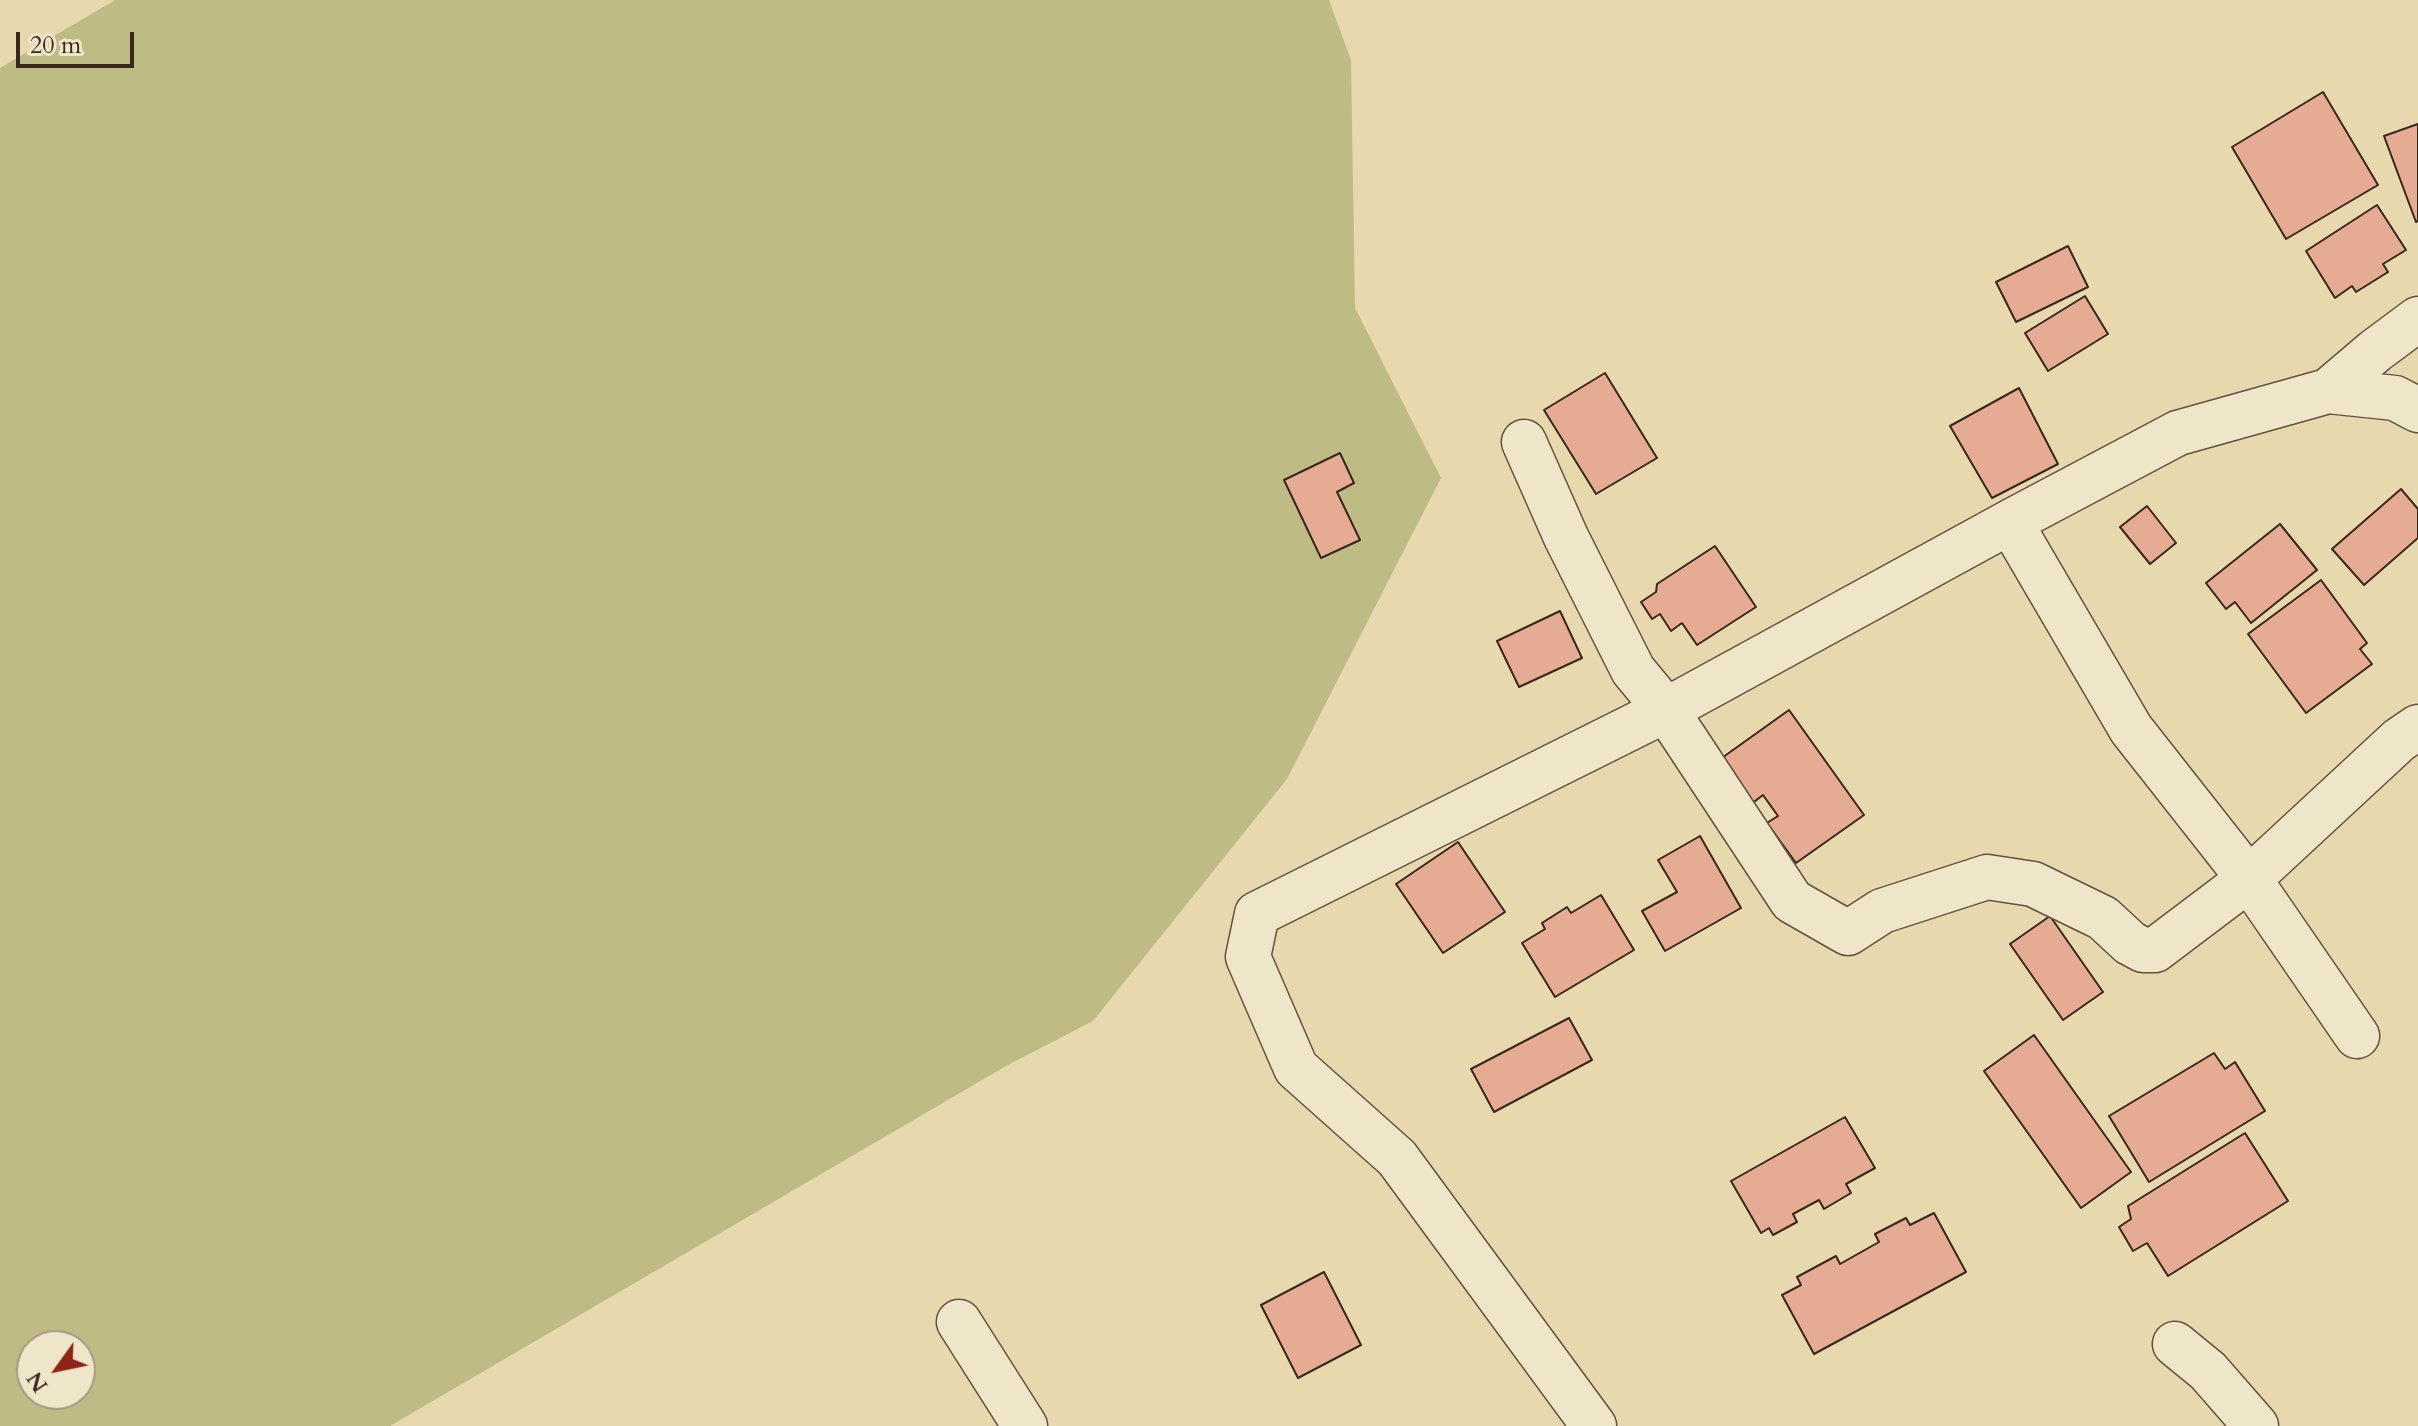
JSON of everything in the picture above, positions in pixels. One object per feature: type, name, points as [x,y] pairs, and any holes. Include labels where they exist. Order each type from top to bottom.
[{"type":"street","points":[[2328,391],[2418,319]]},
{"type":"street","points":[[1594,1426],[1397,1158],[1296,1068],[1248,957],[1257,914],[1666,710],[2178,433],[2328,391],[2395,398],[2418,410]]},
{"type":"street","points":[[1524,442],[1566,537],[1633,670],[1666,710],[1792,901],[1848,933],[1882,911],[1987,877],[2033,884],[2103,918],[2130,943],[2143,950],[2155,950],[2249,879],[2399,740],[2418,727]]},
{"type":"street","points":[[2010,522],[2131,729],[2249,879],[2357,1036]]},
{"type":"street","points":[[959,1322],[1025,1426]]},
{"type":"street","points":[[2175,1344],[2208,1371],[2256,1426]]},
{"type":"shaded area","points":[[115,0],[1329,0],[1351,60],[1355,308],[1441,478],[1287,779],[1093,1021],[1006,1066],[390,1426],[0,1426],[0,68]]},
{"type":"building","points":[[2323,92],[2378,185],[2286,239],[2232,147]]},
{"type":"building","points":[[2418,124],[2418,221],[2416,222],[2384,136]]},
{"type":"building","points":[[2377,205],[2406,250],[2383,264],[2388,272],[2356,292],[2352,286],[2335,298],[2306,251]]},
{"type":"building","points":[[2068,246],[2088,287],[2016,322],[1996,282]]},
{"type":"building","points":[[2085,296],[2108,334],[2048,371],[2025,333]]},
{"type":"building","points":[[1605,373],[1657,458],[1596,494],[1544,410]]},
{"type":"building","points":[[2019,388],[2058,464],[1992,498],[1950,426]]},
{"type":"building","points":[[1340,453],[1354,483],[1337,492],[1360,540],[1321,558],[1284,480]]},
{"type":"building","points":[[2401,489],[2418,509],[2418,538],[2364,585],[2332,549]]},
{"type":"building","points":[[2147,506],[2176,543],[2150,564],[2120,527]]},
{"type":"building","points":[[2280,524],[2317,570],[2251,623],[2235,602],[2226,609],[2206,583]]},
{"type":"building","points":[[1715,546],[1756,607],[1697,645],[1682,623],[1671,631],[1660,614],[1652,619],[1641,602],[1656,592],[1657,584]]},
{"type":"building","points":[[2321,580],[2367,643],[2360,649],[2372,664],[2306,713],[2248,634]]},
{"type":"building","points":[[1560,611],[1582,658],[1519,687],[1497,641]]},
{"type":"building","points":[[1789,710],[1864,815],[1796,863],[1767,823],[1778,816],[1763,795],[1750,805],[1719,760]]},
{"type":"building","points":[[1700,836],[1741,908],[1665,951],[1642,911],[1677,892],[1658,860]]},
{"type":"building","points":[[1458,842],[1505,912],[1443,953],[1396,884]]},
{"type":"building","points":[[1601,895],[1634,950],[1555,997],[1522,943],[1545,929],[1542,923],[1567,907],[1571,913]]},
{"type":"building","points":[[2050,916],[2103,992],[2063,1020],[2010,944]]},
{"type":"building","points":[[1569,1018],[1592,1060],[1494,1112],[1471,1069]]},
{"type":"building","points":[[2034,1035],[2131,1172],[2081,1208],[1984,1071]]},
{"type":"building","points":[[2214,1053],[2225,1069],[2235,1062],[2265,1111],[2149,1182],[2109,1116]]},
{"type":"building","points":[[1845,1117],[1875,1168],[1846,1184],[1851,1193],[1824,1209],[1819,1200],[1793,1214],[1797,1222],[1773,1235],[1769,1228],[1761,1233],[1731,1181]]},
{"type":"building","points":[[2245,1133],[2288,1201],[2168,1276],[2147,1243],[2133,1251],[2119,1227],[2131,1219],[2128,1206]]},
{"type":"building","points":[[1934,1213],[1966,1272],[1814,1354],[1782,1295],[1801,1285],[1797,1277],[1836,1256],[1840,1264],[1879,1242],[1875,1234],[1906,1218],[1910,1225]]},
{"type":"building","points":[[1324,1272],[1361,1345],[1298,1378],[1261,1305]]}]
